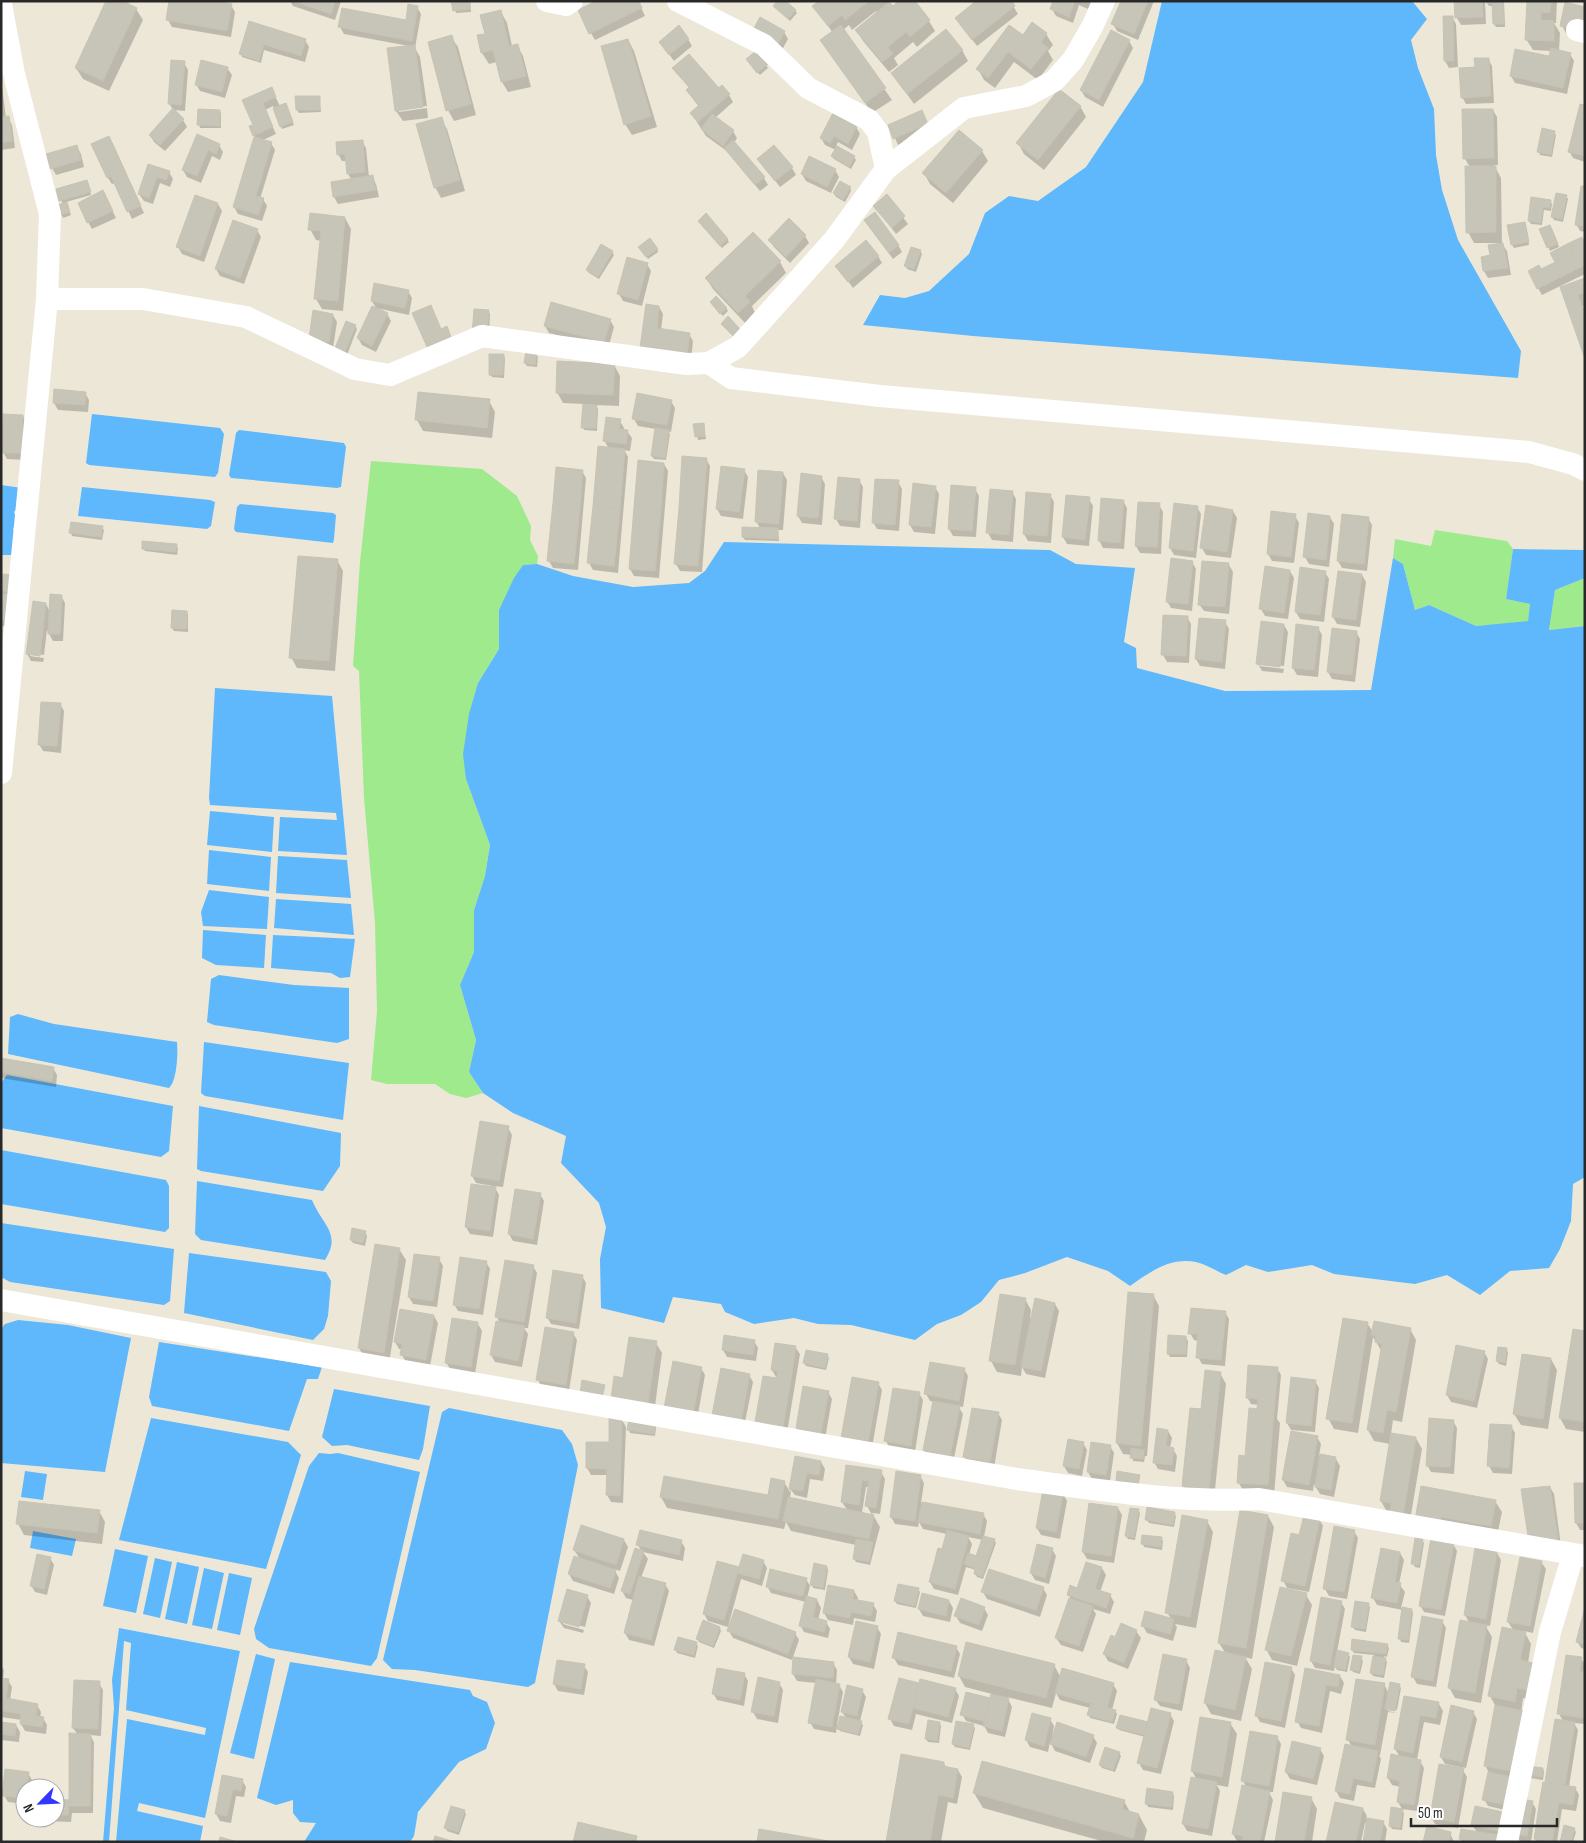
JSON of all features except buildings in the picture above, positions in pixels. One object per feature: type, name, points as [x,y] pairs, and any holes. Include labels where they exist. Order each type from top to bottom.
[{"type":"street","points":[[547,1],[566,5],[572,1]]},
{"type":"street","points":[[678,1],[764,45],[808,88],[868,120],[878,132],[886,169]]},
{"type":"street","points":[[47,299],[143,299],[246,317],[355,369],[390,375],[482,336],[687,364],[709,363],[738,347],[745,340],[834,240],[886,169],[964,108],[1026,96],[1054,81],[1073,60],[1104,1]]},
{"type":"street","points":[[1,4],[14,74],[50,214],[47,299],[1,774]]},
{"type":"street","points":[[709,363],[731,378],[880,396],[1528,452],[1573,464],[1585,470]]},
{"type":"street","points":[[1,1300],[1018,1479],[1136,1495],[1220,1501],[1259,1499],[1579,1555],[1550,1632],[1507,1842]]},
{"type":"green space","points":[[371,461],[482,469],[517,496],[531,526],[530,540],[538,556],[537,564],[523,565],[499,610],[499,649],[478,683],[466,779],[490,845],[485,876],[474,910],[474,952],[460,985],[476,1040],[469,1072],[483,1093],[466,1098],[450,1094],[435,1084],[387,1084],[371,1080],[377,1011],[375,923],[364,798],[359,671],[353,666],[360,562]]},
{"type":"green space","points":[[1435,530],[1507,541],[1513,549],[1506,599],[1530,604],[1528,622],[1476,626],[1429,605],[1415,610],[1403,564],[1393,558],[1395,539],[1431,546]]},
{"type":"green space","points":[[1585,578],[1585,626],[1549,630],[1555,590]]},
{"type":"water","points":[[1162,1],[1412,1],[1427,19],[1411,40],[1418,68],[1434,109],[1436,155],[1442,190],[1458,240],[1521,351],[1518,378],[973,336],[863,325],[880,295],[905,298],[929,291],[969,254],[985,213],[1009,196],[1038,201],[1086,167],[1143,82]]},
{"type":"water","points":[[92,414],[220,428],[224,434],[218,473],[215,477],[89,465],[86,463]]},
{"type":"water","points":[[239,430],[344,443],[346,447],[341,487],[231,478],[229,475],[236,433]]},
{"type":"water","points":[[1,485],[22,488],[19,506],[14,512],[17,520],[13,529],[19,537],[12,555],[1,555]]},
{"type":"water","points":[[82,487],[210,500],[215,502],[211,526],[207,529],[78,516]]},
{"type":"water","points":[[240,504],[333,513],[336,515],[333,543],[236,532],[234,529],[237,507]]},
{"type":"water","points":[[724,542],[1050,550],[1076,564],[1135,568],[1124,642],[1136,648],[1137,668],[1225,691],[1371,690],[1393,558],[1403,564],[1415,610],[1429,605],[1476,626],[1528,621],[1530,604],[1506,599],[1513,549],[1585,550],[1585,578],[1555,590],[1549,630],[1585,626],[1585,1177],[1573,1184],[1571,1221],[1560,1249],[1549,1268],[1510,1271],[1480,1295],[1447,1275],[1415,1284],[1334,1274],[1312,1265],[1268,1272],[1246,1265],[1226,1275],[1200,1263],[1187,1261],[1161,1267],[1130,1286],[1108,1271],[1067,1257],[1025,1273],[999,1280],[981,1302],[961,1315],[937,1324],[915,1340],[851,1325],[818,1324],[794,1318],[754,1324],[725,1312],[721,1304],[673,1297],[664,1323],[601,1308],[600,1259],[606,1227],[599,1203],[561,1163],[566,1136],[513,1113],[483,1093],[469,1072],[476,1040],[460,985],[474,952],[474,910],[485,876],[490,845],[466,779],[463,754],[469,714],[478,683],[499,649],[499,610],[514,578],[523,565],[537,564],[573,576],[633,587],[689,583],[705,571]]},
{"type":"water","points":[[215,688],[332,696],[347,855],[278,851],[280,817],[337,820],[336,813],[210,805]]},
{"type":"water","points":[[210,811],[274,817],[272,852],[207,845]]},
{"type":"water","points":[[209,850],[271,857],[269,891],[207,884]]},
{"type":"water","points":[[278,856],[347,860],[351,898],[276,893]]},
{"type":"water","points":[[209,890],[269,897],[267,929],[203,926],[201,912]]},
{"type":"water","points":[[276,899],[351,904],[354,935],[274,928]]},
{"type":"water","points":[[203,930],[266,935],[264,968],[216,965],[202,958]]},
{"type":"water","points":[[273,935],[355,939],[350,977],[340,978],[331,973],[271,968]]},
{"type":"water","points":[[219,975],[294,985],[349,988],[349,1039],[337,1043],[214,1025],[207,1022],[211,979]]},
{"type":"water","points":[[18,1014],[54,1024],[177,1042],[176,1067],[172,1085],[169,1088],[8,1054],[10,1017]]},
{"type":"water","points":[[204,1042],[349,1063],[343,1120],[205,1096],[201,1093]]},
{"type":"water","points":[[7,1075],[173,1106],[169,1151],[161,1157],[1,1128],[1,1083]]},
{"type":"water","points":[[199,1106],[341,1133],[340,1166],[323,1191],[201,1171],[197,1169]]},
{"type":"water","points":[[1,1150],[166,1180],[169,1186],[169,1228],[165,1232],[1,1204]]},
{"type":"water","points":[[197,1181],[312,1200],[331,1236],[330,1251],[325,1260],[201,1240],[195,1234]]},
{"type":"water","points":[[1,1223],[174,1249],[170,1301],[164,1305],[10,1282],[1,1277]]},
{"type":"water","points":[[189,1253],[326,1272],[331,1281],[328,1316],[324,1329],[313,1340],[184,1313]]},
{"type":"water","points":[[18,1320],[68,1325],[131,1338],[105,1472],[1,1463],[1,1329],[5,1324]]},
{"type":"water","points":[[159,1342],[322,1367],[318,1379],[307,1379],[289,1431],[152,1406],[149,1397]]},
{"type":"water","points":[[334,1389],[430,1406],[423,1449],[419,1460],[347,1445],[332,1446],[322,1437]]},
{"type":"water","points":[[449,1408],[562,1430],[572,1444],[578,1465],[535,1683],[528,1687],[415,1670],[392,1669],[383,1660],[442,1412]]},
{"type":"water","points":[[151,1418],[288,1442],[301,1455],[266,1569],[119,1540]]},
{"type":"water","points":[[319,1453],[338,1453],[420,1472],[377,1658],[371,1666],[269,1648],[256,1639],[254,1629],[309,1466]]},
{"type":"water","points":[[25,1471],[47,1474],[43,1500],[21,1497]]},
{"type":"water","points":[[33,1531],[76,1539],[72,1556],[30,1548]]},
{"type":"water","points":[[115,1549],[148,1556],[136,1613],[103,1606]]},
{"type":"water","points":[[155,1558],[172,1562],[160,1618],[143,1614]]},
{"type":"water","points":[[177,1562],[199,1567],[187,1624],[165,1619]]},
{"type":"water","points":[[204,1568],[224,1573],[212,1629],[192,1625]]},
{"type":"water","points":[[229,1573],[252,1578],[240,1635],[217,1630]]},
{"type":"water","points":[[119,1628],[240,1651],[205,1818],[139,1803],[137,1811],[203,1826],[200,1842],[116,1842],[127,1719],[205,1735],[206,1728],[126,1710],[131,1643],[124,1641],[109,1842],[103,1842],[114,1708],[112,1680]]},
{"type":"water","points":[[256,1654],[275,1659],[254,1759],[230,1753]]},
{"type":"water","points":[[290,1662],[470,1690],[473,1696],[487,1702],[495,1723],[486,1749],[459,1762],[418,1812],[414,1836],[410,1842],[304,1842],[316,1823],[300,1822],[293,1813],[293,1800],[276,1805],[257,1798]]}]
